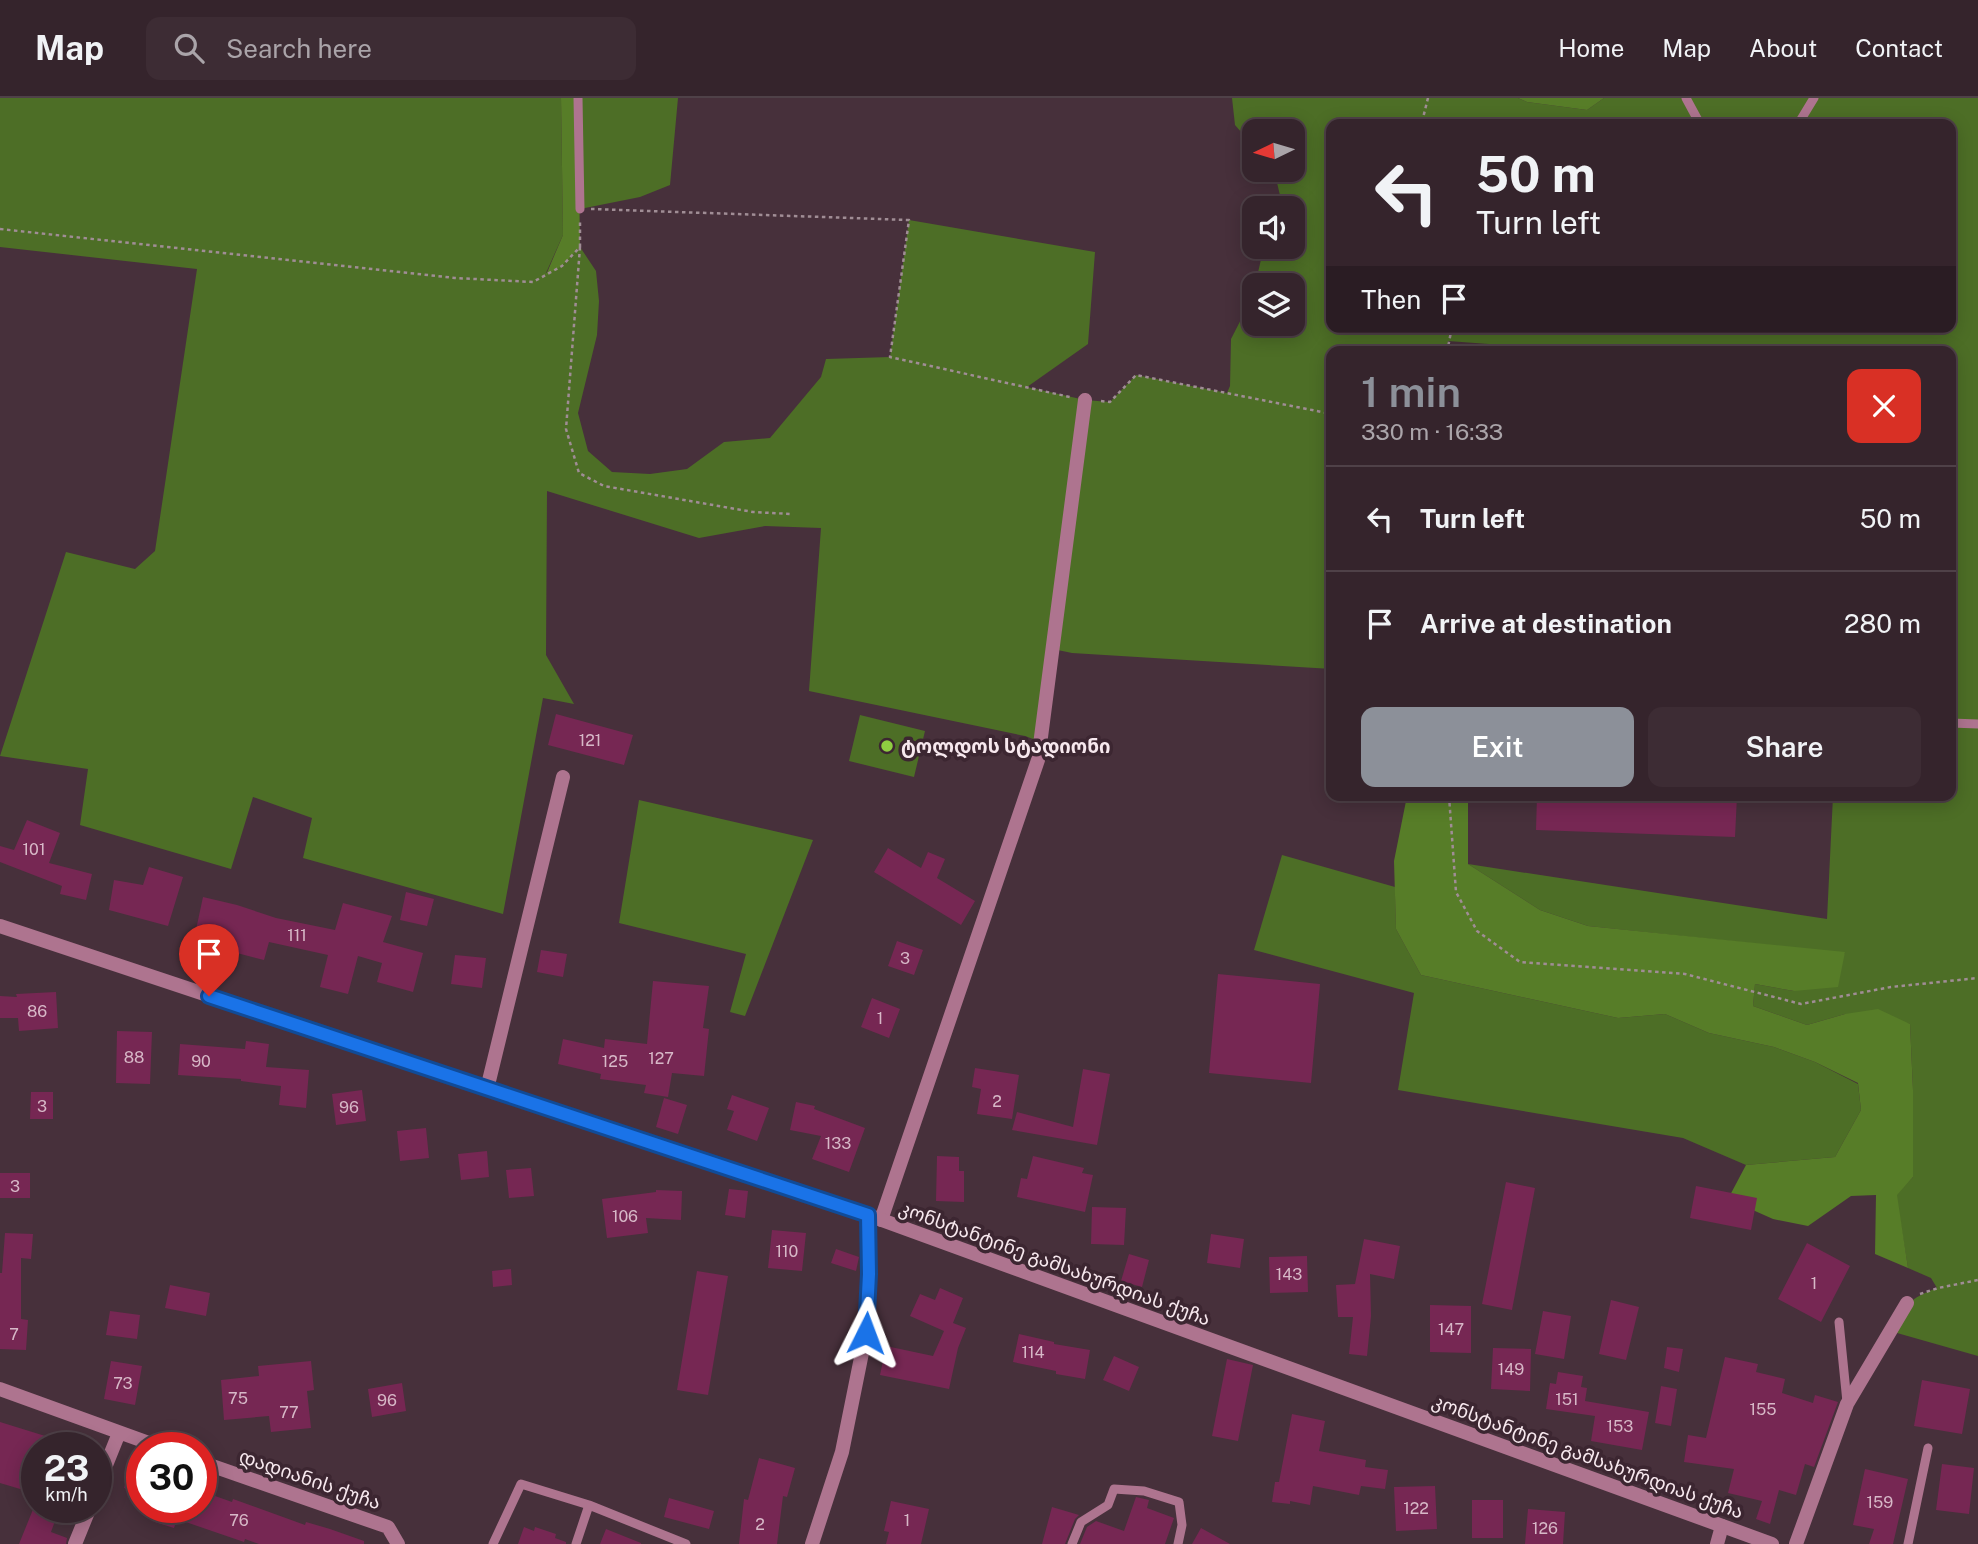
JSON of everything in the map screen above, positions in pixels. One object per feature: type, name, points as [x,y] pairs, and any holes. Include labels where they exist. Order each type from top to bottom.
[{"type":"street","points":[[812,1544],[842,1452],[866,1333],[874,1217],[1038,760],[1085,400]]},
{"type":"street","points":[[487,1089],[563,778]]},
{"type":"street","name":"კონსტანტინე გამსახურდიას ქუჩა","points":[[0,926],[874,1217],[1772,1544]]},
{"type":"street","points":[[1796,1544],[1847,1404],[1906,1303]]},
{"type":"street","points":[[0,1389],[126,1435]]},
{"type":"street","points":[[112,1450],[119,1433]]},
{"type":"street","name":"დადიანის ქუჩა","points":[[217,1468],[388,1527],[398,1544]]},
{"type":"street","points":[[75,1544],[84,1523]]},
{"type":"street","points":[[1717,1544],[1722,1526]]},
{"type":"lane","points":[[578,98],[580,209]]},
{"type":"lane","points":[[1686,98],[1696,119]]},
{"type":"lane","points":[[1801,119],[1814,98]]},
{"type":"lane","points":[[1956,723],[1978,724]]},
{"type":"lane","points":[[1839,1322],[1847,1404]]},
{"type":"lane","points":[[1908,1544],[1928,1448]]},
{"type":"lane","points":[[493,1544],[521,1484],[589,1506],[686,1544]]},
{"type":"lane","points":[[1072,1544],[1081,1522],[1108,1505],[1114,1489],[1144,1491],[1179,1502],[1182,1525],[1178,1544]]},
{"type":"lane","points":[[576,1544],[589,1506]]},
{"type":"path","points":[[1425,119],[1423,118],[1428,98]]},
{"type":"path","points":[[791,514],[753,512],[604,486],[579,473],[566,429],[580,247],[580,209],[909,220],[890,357],[1085,400],[1110,402],[1136,375],[1326,413]]},
{"type":"path","points":[[0,229],[455,278],[533,282],[562,266],[580,247]]},
{"type":"path","points":[[1449,801],[1456,892],[1477,931],[1520,962],[1685,974],[1801,1004],[1891,987],[1978,978]]},
{"type":"path","points":[[1906,1303],[1938,1288],[1978,1280]]},
{"type":"green space","points":[[0,98],[561,98],[563,235],[546,273],[562,266],[580,247],[596,271],[599,301],[597,335],[578,413],[588,451],[612,472],[650,474],[687,469],[724,442],[770,438],[821,377],[826,359],[890,357],[909,220],[1095,252],[1088,344],[1027,387],[1085,400],[1110,402],[1136,375],[1227,393],[1230,386],[1231,339],[1242,318],[1242,336],[1305,336],[1305,273],[1258,273],[1261,259],[1305,259],[1305,196],[1280,196],[1277,182],[1306,182],[1306,119],[1242,119],[1242,133],[1235,125],[1232,98],[1518,98],[1527,102],[1587,110],[1604,98],[1978,98],[1978,1356],[1890,1331],[1909,1304],[1937,1288],[1931,1278],[1908,1268],[1896,1195],[1913,1177],[1910,1024],[1845,1014],[1807,1025],[1753,1006],[1755,984],[1794,991],[1845,953],[1588,926],[1540,910],[1468,864],[1827,919],[1833,801],[1956,801],[1956,346],[1515,346],[1448,341],[1448,346],[1326,346],[1326,669],[1072,653],[1053,649],[1041,742],[1025,736],[809,691],[821,528],[765,526],[699,538],[547,491],[546,655],[574,704],[543,698],[503,914],[303,858],[312,818],[253,797],[231,869],[80,825],[88,769],[0,756],[66,552],[135,569],[155,551],[197,269],[0,247]]},
{"type":"green space","points":[[561,98],[578,98],[580,247],[562,266],[546,275],[563,235]]},
{"type":"green space","points":[[578,98],[678,98],[670,185],[640,197],[580,209]]},
{"type":"green space","points":[[1518,98],[1604,98],[1587,110],[1527,102]]},
{"type":"green space","name":"ტოლდოს სტადიონი","points":[[860,715],[925,731],[914,777],[849,761]]},
{"type":"green space","points":[[639,800],[813,840],[745,1016],[730,1012],[746,954],[619,923]]},
{"type":"green space","points":[[1406,801],[1468,801],[1468,864],[1540,910],[1588,926],[1845,952],[1838,987],[1794,991],[1755,984],[1753,1006],[1807,1025],[1845,1014],[1878,1009],[1910,1024],[1913,1177],[1897,1195],[1908,1268],[1875,1254],[1876,1195],[1851,1196],[1808,1226],[1773,1219],[1728,1199],[1746,1165],[1835,1157],[1861,1110],[1858,1083],[1815,1062],[1774,1047],[1709,1033],[1665,1014],[1618,1018],[1421,975],[1396,929],[1394,861]]},
{"type":"green space","points":[[1282,855],[1395,887],[1396,929],[1421,975],[1618,1018],[1665,1014],[1709,1033],[1774,1047],[1815,1062],[1858,1084],[1861,1110],[1835,1157],[1746,1165],[1683,1138],[1398,1090],[1414,993],[1254,950]]},
{"type":"building","points":[[556,714],[633,735],[624,765],[548,745]]},
{"type":"building","points":[[1537,801],[1737,801],[1735,837],[1536,830]]},
{"type":"building","points":[[27,820],[60,833],[49,863],[92,874],[86,900],[60,894],[62,886],[0,862],[0,846],[14,850]]},
{"type":"building","points":[[888,848],[921,868],[928,852],[945,859],[937,878],[975,901],[961,925],[874,872]]},
{"type":"building","points":[[149,867],[183,877],[168,926],[109,910],[114,880],[143,885]]},
{"type":"building","points":[[406,892],[434,899],[427,926],[400,920]]},
{"type":"building","points":[[203,897],[276,918],[335,930],[343,903],[392,916],[383,942],[423,953],[413,992],[377,982],[382,963],[358,956],[348,994],[320,987],[328,955],[269,942],[264,960],[194,939]]},
{"type":"building","points":[[897,941],[923,950],[914,975],[888,966]]},
{"type":"building","points":[[541,950],[567,954],[563,977],[537,972]]},
{"type":"building","points":[[455,955],[486,958],[482,988],[451,984]]},
{"type":"building","points":[[1218,974],[1320,984],[1311,1083],[1209,1073]]},
{"type":"building","points":[[653,981],[709,986],[703,1028],[709,1029],[704,1076],[672,1073],[668,1097],[644,1093],[646,1085],[600,1079],[601,1074],[558,1064],[563,1039],[604,1048],[605,1039],[647,1044]]},
{"type":"building","points":[[56,992],[58,1028],[19,1031],[18,1018],[0,1018],[0,996],[17,997],[16,994]]},
{"type":"building","points":[[872,998],[900,1009],[889,1038],[861,1027]]},
{"type":"building","points":[[117,1031],[152,1032],[150,1084],[116,1083]]},
{"type":"building","points":[[246,1041],[269,1044],[266,1067],[309,1070],[306,1108],[279,1105],[281,1086],[241,1079],[178,1075],[180,1044],[245,1049]]},
{"type":"building","points":[[975,1068],[1019,1075],[1012,1119],[977,1114],[981,1089],[972,1087]]},
{"type":"building","points":[[1083,1069],[1110,1074],[1097,1145],[1012,1130],[1017,1112],[1073,1127]]},
{"type":"building","points":[[362,1090],[366,1121],[336,1125],[332,1094]]},
{"type":"building","points":[[31,1092],[53,1092],[53,1119],[30,1119]]},
{"type":"building","points":[[732,1095],[769,1108],[757,1141],[727,1130],[734,1111],[727,1109]]},
{"type":"building","points":[[664,1098],[687,1105],[678,1134],[656,1127]]},
{"type":"building","points":[[796,1102],[815,1106],[814,1109],[865,1128],[849,1172],[812,1159],[821,1136],[790,1130]]},
{"type":"building","points":[[426,1128],[429,1158],[400,1161],[397,1131]]},
{"type":"building","points":[[487,1151],[489,1177],[461,1180],[458,1154]]},
{"type":"building","points":[[937,1156],[959,1157],[959,1171],[964,1171],[964,1202],[936,1201]]},
{"type":"building","points":[[1033,1156],[1084,1168],[1082,1173],[1093,1175],[1085,1212],[1017,1197],[1021,1178],[1027,1179]]},
{"type":"building","points":[[531,1168],[534,1196],[509,1198],[506,1170]]},
{"type":"building","points":[[0,1173],[30,1173],[30,1198],[0,1198]]},
{"type":"building","points":[[1506,1182],[1535,1188],[1512,1310],[1482,1304]]},
{"type":"building","points":[[1696,1186],[1757,1198],[1751,1230],[1690,1218]]},
{"type":"building","points":[[729,1189],[748,1191],[745,1218],[725,1215]]},
{"type":"building","points":[[656,1190],[682,1191],[681,1220],[646,1218],[648,1233],[607,1238],[602,1199]]},
{"type":"building","points":[[1092,1207],[1126,1208],[1124,1245],[1091,1244]]},
{"type":"building","points":[[772,1230],[806,1233],[802,1271],[768,1268]]},
{"type":"building","points":[[5,1233],[33,1234],[31,1259],[21,1258],[21,1319],[28,1320],[26,1350],[0,1349],[0,1273]]},
{"type":"building","points":[[1211,1234],[1244,1239],[1240,1268],[1207,1263]]},
{"type":"building","points":[[1364,1239],[1400,1246],[1394,1279],[1370,1274],[1371,1316],[1367,1356],[1349,1354],[1353,1317],[1338,1317],[1336,1285],[1355,1284]]},
{"type":"building","points":[[1807,1243],[1850,1266],[1821,1322],[1778,1299]]},
{"type":"building","points":[[836,1249],[859,1257],[856,1271],[831,1263]]},
{"type":"building","points":[[1129,1254],[1149,1260],[1142,1287],[1121,1281]]},
{"type":"building","points":[[1307,1256],[1308,1292],[1270,1293],[1269,1257]]},
{"type":"building","points":[[511,1269],[512,1285],[493,1287],[492,1271]]},
{"type":"building","points":[[697,1271],[728,1276],[708,1395],[677,1390]]},
{"type":"building","points":[[170,1285],[210,1293],[206,1316],[165,1308]]},
{"type":"building","points":[[940,1288],[963,1298],[953,1323],[966,1328],[958,1348],[949,1389],[880,1375],[886,1346],[933,1356],[944,1331],[910,1316],[920,1294],[935,1300]]},
{"type":"building","points":[[1611,1300],[1639,1307],[1626,1360],[1599,1354]]},
{"type":"building","points":[[1430,1305],[1471,1306],[1471,1353],[1430,1352]]},
{"type":"building","points":[[110,1311],[140,1315],[137,1339],[106,1335]]},
{"type":"building","points":[[1543,1311],[1571,1316],[1564,1359],[1535,1354]]},
{"type":"building","points":[[1019,1334],[1090,1350],[1085,1379],[1013,1362]]},
{"type":"building","points":[[1667,1347],[1683,1349],[1679,1372],[1664,1368]]},
{"type":"building","points":[[1493,1348],[1531,1349],[1530,1391],[1491,1389]]},
{"type":"building","points":[[1114,1356],[1139,1367],[1129,1391],[1103,1380]]},
{"type":"building","points":[[1725,1357],[1758,1364],[1756,1372],[1785,1379],[1782,1393],[1813,1403],[1815,1395],[1838,1402],[1814,1467],[1805,1464],[1796,1495],[1779,1490],[1770,1524],[1756,1519],[1762,1501],[1728,1493],[1734,1469],[1684,1462],[1688,1435],[1706,1438]]},
{"type":"building","points":[[1227,1359],[1253,1365],[1238,1441],[1212,1436]]},
{"type":"building","points":[[111,1361],[142,1366],[135,1405],[104,1399]]},
{"type":"building","points":[[311,1361],[314,1390],[307,1391],[311,1428],[271,1432],[269,1416],[224,1420],[221,1380],[259,1376],[258,1366]]},
{"type":"building","points":[[1558,1372],[1583,1376],[1581,1387],[1587,1388],[1585,1401],[1649,1412],[1642,1450],[1591,1441],[1595,1416],[1546,1409],[1550,1383],[1556,1384]]},
{"type":"building","points":[[1922,1380],[1970,1389],[1962,1434],[1914,1426]]},
{"type":"building","points":[[402,1383],[406,1411],[372,1417],[368,1389]]},
{"type":"building","points":[[1661,1386],[1677,1389],[1671,1426],[1655,1423]]},
{"type":"building","points":[[1292,1414],[1325,1421],[1319,1451],[1366,1460],[1365,1467],[1388,1470],[1385,1489],[1361,1486],[1359,1495],[1313,1486],[1310,1505],[1290,1501],[1290,1504],[1272,1502],[1275,1482],[1279,1482]]},
{"type":"building","points":[[0,1422],[32,1432],[21,1432],[21,1489],[0,1483]]},
{"type":"building","points":[[759,1458],[795,1468],[787,1497],[783,1496],[777,1544],[739,1544],[744,1499],[748,1500]]},
{"type":"building","points":[[1942,1464],[1974,1468],[1969,1514],[1936,1510]]},
{"type":"building","points":[[1865,1469],[1908,1479],[1893,1544],[1869,1544],[1874,1529],[1853,1525]]},
{"type":"building","points":[[1435,1486],[1437,1529],[1396,1531],[1394,1487]]},
{"type":"building","points":[[217,1497],[232,1502],[233,1499],[305,1525],[306,1522],[330,1529],[364,1541],[364,1544],[259,1544],[245,1539],[244,1542],[189,1523],[217,1523]]},
{"type":"building","points":[[1136,1497],[1149,1500],[1147,1508],[1174,1518],[1165,1544],[1080,1544],[1087,1527],[1096,1521],[1124,1531]]},
{"type":"building","points":[[669,1498],[714,1511],[709,1529],[664,1517]]},
{"type":"building","points":[[1472,1500],[1503,1500],[1503,1538],[1472,1538]]},
{"type":"building","points":[[891,1501],[929,1509],[921,1544],[886,1544],[889,1532],[884,1531]]},
{"type":"building","points":[[1052,1507],[1079,1515],[1065,1544],[1042,1544]]},
{"type":"building","points":[[1528,1509],[1565,1512],[1563,1544],[1525,1544]]},
{"type":"building","points":[[28,1523],[54,1523],[51,1532],[67,1538],[66,1544],[19,1544]]},
{"type":"building","points":[[158,1523],[176,1523],[174,1528]]},
{"type":"building","points":[[524,1527],[534,1531],[535,1527],[556,1534],[555,1538],[566,1544],[518,1544]]},
{"type":"building","points":[[1201,1528],[1230,1544],[1192,1544]]},
{"type":"building","points":[[606,1529],[641,1543],[641,1544],[600,1544]]},
{"type":"place","name":"ტოლდოს სტადიონი","points":[[887,746]]},
{"type":"route","points":[[209,996],[868,1215],[866,1333]]}]
